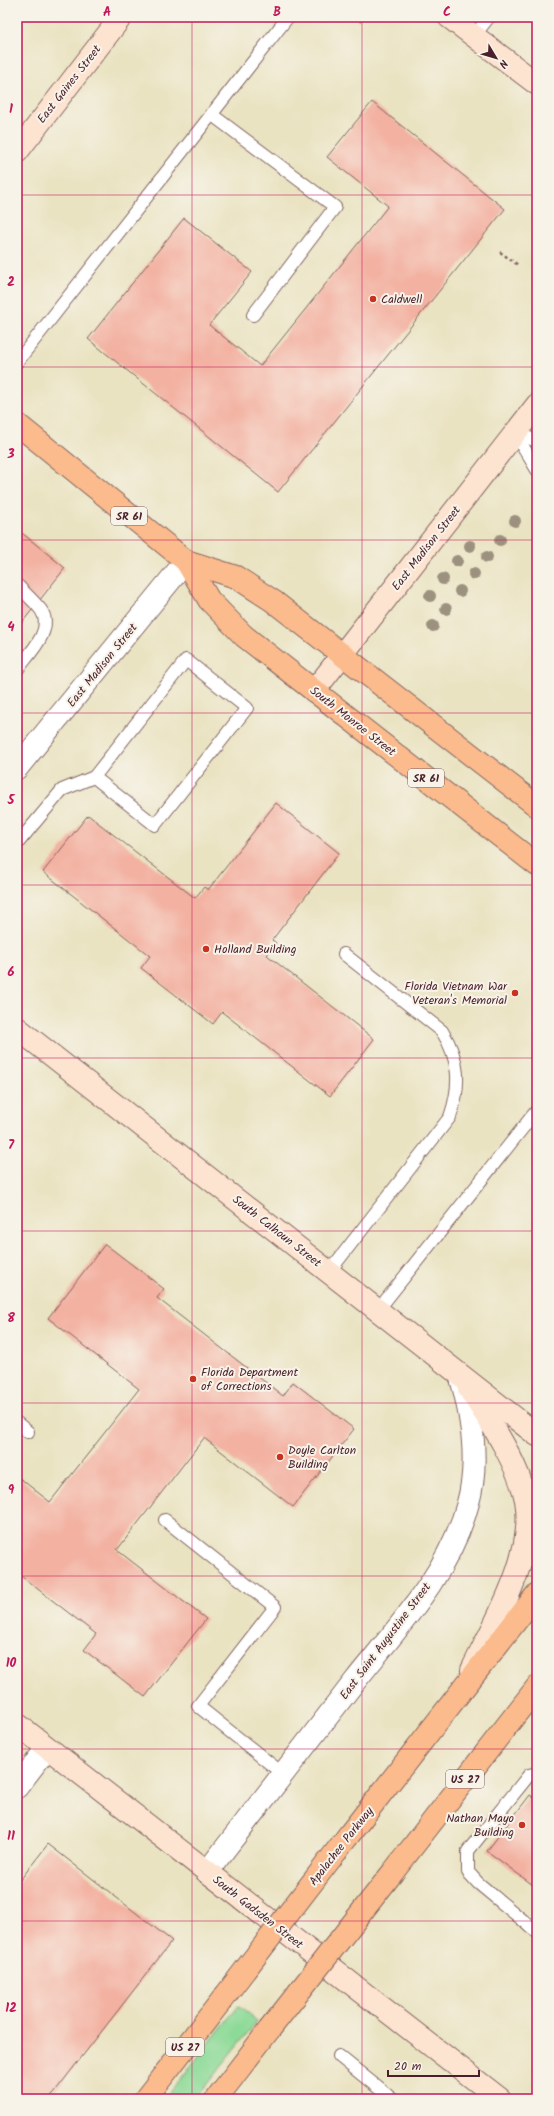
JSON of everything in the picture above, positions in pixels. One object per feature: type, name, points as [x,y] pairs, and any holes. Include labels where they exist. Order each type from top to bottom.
[{"type":"main road","name":"South Monroe Street","points":[[17,424],[186,561],[220,571],[248,584],[273,601],[537,806]]},
{"type":"main road","name":"South Monroe Street","points":[[186,561],[200,587],[223,616],[244,636],[537,865]]},
{"type":"main road","name":"Apalachee Parkway","points":[[145,2099],[537,1594]]},
{"type":"main road","name":"US 27","points":[[216,2099],[537,1687]]},
{"type":"street","name":"East Gaines Street","points":[[17,152],[121,17]]},
{"type":"street","points":[[450,17],[537,84]]},
{"type":"street","name":"East Madison Street","points":[[314,691],[537,405]]},
{"type":"street","name":"East Madison Street","points":[[17,768],[186,561]]},
{"type":"street","name":"South Calhoun Street","points":[[20,1038],[329,1272],[537,1434]]},
{"type":"street","points":[[460,1375],[488,1418],[509,1456],[524,1491],[528,1523],[524,1545],[513,1582],[461,1692]]},
{"type":"street","name":"East Saint Augustine Street","points":[[207,1872],[421,1596],[445,1560],[458,1531],[471,1490],[473,1457],[470,1417],[460,1375]]},
{"type":"street","name":"South Gadsden Street","points":[[17,1724],[500,2099]]},
{"type":"street","points":[[17,1787],[47,1748]]},
{"type":"lane","points":[[17,362],[288,17]]},
{"type":"lane","points":[[474,36],[489,17]]},
{"type":"lane","points":[[211,114],[335,207],[253,315]]},
{"type":"lane","points":[[515,433],[537,441]]},
{"type":"lane","points":[[515,433],[537,470]]},
{"type":"lane","points":[[17,585],[42,612],[44,622],[43,633],[17,670]]},
{"type":"lane","points":[[17,844],[62,790],[94,777],[186,660],[247,708],[155,825],[94,777]]},
{"type":"lane","points":[[329,1272],[450,1117],[456,1098],[457,1072],[453,1048],[442,1031],[344,954]]},
{"type":"lane","points":[[378,1310],[537,1110]]},
{"type":"lane","points":[[17,1423],[28,1432]]},
{"type":"lane","points":[[165,1520],[276,1607],[198,1706],[283,1774]]},
{"type":"lane","points":[[537,1772],[529,1775],[468,1851],[468,1872],[478,1883],[537,1932]]},
{"type":"lane","points":[[339,2056],[392,2099]]},
{"type":"path","points":[[356,17],[361,22]]},
{"type":"path","points":[[500,252],[518,265]]},
{"type":"green space","points":[[238,2006],[257,2021],[195,2099],[165,2099]]},
{"type":"building","name":"Caldwell","points":[[372,102],[505,209],[278,492],[88,339],[184,218],[252,272],[209,325],[260,366],[388,206],[327,157]]},
{"type":"building","points":[[17,529],[65,568],[17,629]]},
{"type":"building","name":"Holland Building","points":[[276,803],[339,853],[272,940],[276,943],[267,955],[374,1039],[330,1096],[222,1012],[213,1024],[141,968],[150,956],[43,872],[88,815],[195,898],[204,887],[208,890]]},
{"type":"building","name":"Doyle Carlton Building","points":[[105,1244],[164,1289],[157,1298],[283,1396],[293,1382],[354,1429],[293,1507],[204,1438],[117,1550],[206,1619],[145,1697],[84,1650],[96,1634],[17,1573],[17,1476],[50,1502],[139,1389],[48,1318]]},
{"type":"building","name":"Nathan Mayo Building","points":[[530,1795],[537,1800],[537,1888],[487,1851]]},
{"type":"building","points":[[48,1844],[172,1941],[49,2099],[17,2099],[17,1884]]},
{"type":"place","name":"Caldwell","points":[[373,299]]},
{"type":"place","name":"Holland Building","points":[[206,949]]},
{"type":"place","name":"Florida Vietnam War Veteran's Memorial","points":[[515,993]]},
{"type":"place","name":"Florida Department of Corrections","points":[[193,1379]]},
{"type":"place","name":"Doyle Carlton Building","points":[[280,1457]]},
{"type":"place","name":"Nathan Mayo Building","points":[[522,1825]]}]
